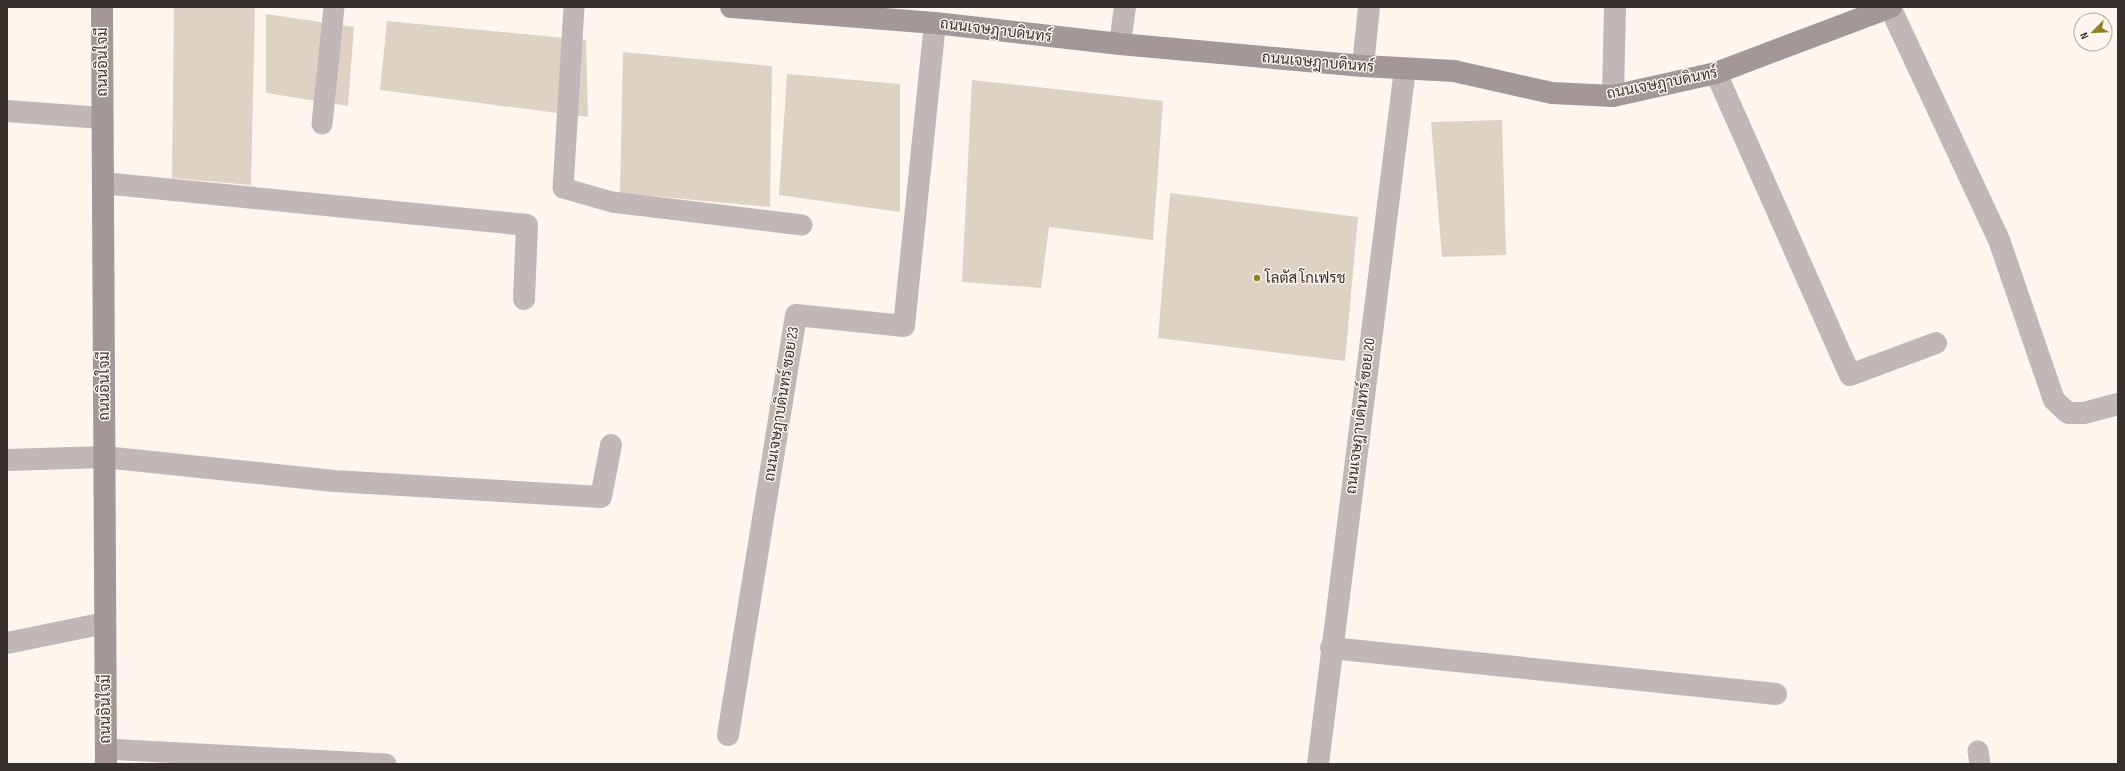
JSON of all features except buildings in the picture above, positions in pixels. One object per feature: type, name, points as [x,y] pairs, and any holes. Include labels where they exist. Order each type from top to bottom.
[{"type":"street","name":"ถนนอินใจมี","points":[[102,7],[106,756]]},
{"type":"street","name":"ถนนเจษฎาบดินทร์","points":[[731,7],[935,23],[1120,44],[1362,66],[1454,71],[1552,93],[1613,96],[1716,73],[1891,7]]},
{"type":"street","points":[[1120,44],[1125,7]]},
{"type":"street","points":[[1362,66],[1369,7]]},
{"type":"street","points":[[1613,96],[1615,7]]},
{"type":"street","points":[[1891,7],[1999,240],[2054,400],[2068,413],[2084,413],[2118,404]]},
{"type":"street","name":"ถนนเจษฎาบดินทร์ ซอย 23","points":[[728,735],[796,315],[904,326],[935,23]]},
{"type":"street","name":"ถนนเจษฎาบดินทร์ ซอย 20","points":[[1318,764],[1405,69]]},
{"type":"street","points":[[1716,73],[1850,375],[1936,344]]},
{"type":"street","points":[[7,111],[102,118]]},
{"type":"street","points":[[103,183],[527,225],[524,299]]},
{"type":"street","points":[[7,460],[104,457],[334,481],[601,497],[611,444]]},
{"type":"street","points":[[7,643],[105,623]]},
{"type":"street","points":[[1332,648],[1776,694]]},
{"type":"lane","points":[[322,124],[334,7]]},
{"type":"lane","points":[[574,7],[563,188],[612,202],[802,225]]},
{"type":"lane","points":[[106,756],[386,764]]},
{"type":"place","name":"โลตัส โกเฟรช","points":[[1257,278]]}]
